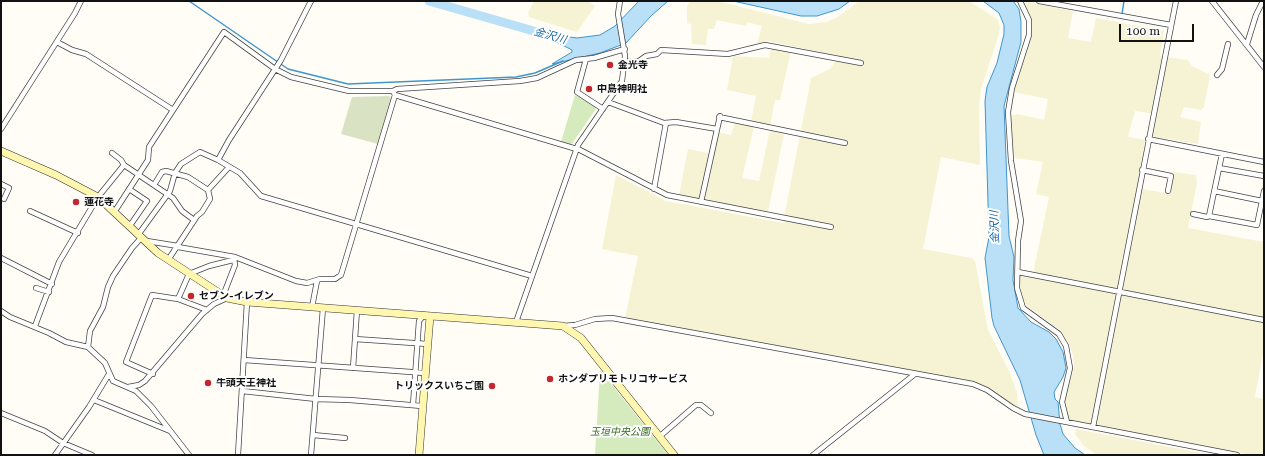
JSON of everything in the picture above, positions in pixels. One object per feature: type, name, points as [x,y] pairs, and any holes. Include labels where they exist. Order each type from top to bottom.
[{"type":"street","points":[[1,129],[57,42],[81,1]]},
{"type":"street","points":[[218,160],[228,140],[281,60],[310,1]]},
{"type":"street","points":[[516,322],[577,150],[622,81],[625,62],[625,49],[619,19],[620,1]]},
{"type":"street","points":[[1020,1],[1029,20],[1029,35],[1012,88],[1008,112],[1013,173],[1016,193],[1021,209],[1017,288],[1023,308],[1059,334],[1068,352],[1070,368],[1062,402],[1066,422]]},
{"type":"street","points":[[1039,1],[1171,25]]},
{"type":"street","points":[[1093,427],[1118,292],[1176,1]]},
{"type":"street","points":[[1212,1],[1264,66]]},
{"type":"street","points":[[1247,44],[1256,15],[1263,1]]},
{"type":"street","points":[[115,211],[148,160],[149,147],[224,32],[275,69],[291,77],[341,90],[394,93],[577,150],[667,195],[831,227]]},
{"type":"street","points":[[57,42],[72,50],[86,54],[173,110]]},
{"type":"street","points":[[1217,75],[1222,69],[1228,44]]},
{"type":"street","points":[[625,62],[639,61],[646,56],[658,54],[661,50],[728,54],[765,45],[861,63]]},
{"type":"street","points":[[141,238],[234,259],[296,281],[307,283],[320,279],[335,279],[341,276],[394,93],[398,89],[520,81],[537,78],[571,62],[625,49]]},
{"type":"street","points":[[586,59],[576,92],[604,109]]},
{"type":"street","points":[[608,102],[666,124],[676,122],[717,129]]},
{"type":"street","points":[[701,202],[720,116],[846,144]]},
{"type":"street","points":[[654,188],[666,124]]},
{"type":"street","points":[[1148,139],[1264,162]]},
{"type":"street","points":[[1,151],[56,175],[98,197],[115,211],[141,238],[168,260],[225,297],[247,302],[563,326],[575,325],[600,318],[612,318],[981,387],[1025,414],[1237,455]]},
{"type":"street","points":[[88,347],[90,331],[103,307],[108,287],[113,276],[132,248],[141,238],[168,194],[175,173],[181,164],[197,152],[205,152],[241,174],[260,196],[532,276]]},
{"type":"street","points":[[112,153],[121,160],[124,165],[168,194],[176,201],[182,211],[194,220]]},
{"type":"street","points":[[1209,216],[1222,154]]},
{"type":"street","points":[[35,326],[59,262],[78,233],[98,197],[124,165]]},
{"type":"street","points":[[208,190],[229,167]]},
{"type":"street","points":[[1219,168],[1264,176]]},
{"type":"street","points":[[1142,170],[1171,176],[1168,191]]},
{"type":"street","points":[[154,184],[162,172],[166,171],[175,173],[188,177],[208,190],[210,199],[194,220],[168,260]]},
{"type":"street","points":[[1,184],[9,188],[4,199]]},
{"type":"street","points":[[129,189],[148,201],[129,227]]},
{"type":"street","points":[[1214,191],[1262,201]]},
{"type":"street","points":[[1193,214],[1257,225],[1264,191]]},
{"type":"street","points":[[30,211],[78,233]]},
{"type":"street","points":[[1,258],[52,284]]},
{"type":"street","points":[[178,299],[188,274],[193,270],[234,259]]},
{"type":"street","points":[[126,388],[139,385],[153,374],[207,310],[225,297],[235,265],[234,259]]},
{"type":"street","points":[[1018,272],[1264,320]]},
{"type":"street","points":[[312,307],[317,281]]},
{"type":"street","points":[[36,288],[49,292]]},
{"type":"street","points":[[153,374],[126,362],[152,295],[178,299],[207,310]]},
{"type":"street","points":[[238,455],[247,302]]},
{"type":"street","points":[[311,455],[323,308]]},
{"type":"street","points":[[353,368],[357,310]]},
{"type":"street","points":[[1,311],[10,317],[35,326],[66,342],[88,347],[105,363],[113,381],[126,388],[136,391],[189,455]]},
{"type":"street","points":[[413,405],[419,321],[427,316]]},
{"type":"street","points":[[419,455],[428,344],[427,316]]},
{"type":"street","points":[[563,326],[581,338],[674,455]]},
{"type":"street","points":[[355,339],[428,344]]},
{"type":"street","points":[[244,360],[425,373]]},
{"type":"street","points":[[55,455],[94,400],[109,374]]},
{"type":"street","points":[[813,455],[915,374]]},
{"type":"street","points":[[242,391],[316,399],[422,406]]},
{"type":"street","points":[[94,400],[171,432]]},
{"type":"street","points":[[659,437],[696,405],[702,405],[711,413]]},
{"type":"street","points":[[1,413],[44,431],[63,443],[92,455]]},
{"type":"street","points":[[313,435],[345,438]]},
{"type":"shaded area","points":[[534,1],[588,1],[595,6],[577,32],[529,17],[528,13]]},
{"type":"shaded area","points":[[690,1],[717,1],[809,24],[827,22],[838,17],[859,1],[969,1],[998,20],[1000,28],[998,37],[981,89],[979,107],[980,165],[941,157],[923,249],[972,258],[975,261],[988,330],[1009,371],[1017,393],[1018,407],[1015,407],[989,388],[976,383],[625,318],[638,256],[602,249],[616,175],[666,201],[783,223],[811,78],[830,69],[839,56],[768,41],[757,44],[762,26],[747,22],[746,26],[717,20],[714,29],[708,29],[706,45],[692,44],[691,24],[687,23],[687,6]]},
{"type":"shaded area","points":[[1028,2],[1073,11],[1068,38],[1091,42],[1096,18],[1164,31],[1160,56],[1188,60],[1192,66],[1210,75],[1204,107],[1201,110],[1184,107],[1180,117],[1201,122],[1198,144],[1151,136],[1155,114],[1135,111],[1128,137],[1145,140],[1137,188],[1170,194],[1174,172],[1196,175],[1197,183],[1188,228],[1264,242],[1264,348],[1255,397],[1264,399],[1264,455],[1252,455],[1068,420],[1064,404],[1074,367],[1073,355],[1068,342],[1061,331],[1023,303],[1019,285],[1020,276],[1032,278],[1049,197],[1036,194],[1043,162],[1015,158],[1012,150],[1010,116],[1017,114],[1044,120],[1048,99],[1014,92],[1032,34],[1031,19],[1025,3]]},
{"type":"shaded area","points":[[771,48],[791,51],[780,100],[775,100],[770,126],[751,121],[756,96],[727,90],[733,56],[769,58]]},
{"type":"shaded area","points":[[735,122],[754,127],[742,178],[759,181],[770,130],[784,134],[768,212],[679,195],[688,149],[712,154],[717,132],[731,135]]},
{"type":"shaded area","points":[[1076,429],[1212,455],[1097,455],[1084,446],[1075,434]]},
{"type":"green space","points":[[575,95],[598,106],[571,145],[561,142]]},
{"type":"green space","points":[[389,96],[392,99],[378,144],[341,134],[352,97]]},
{"type":"green space","name":"玉垣中央公園","points":[[600,370],[668,455],[595,455]]},
{"type":"water","points":[[639,1],[668,1],[651,16],[626,43],[600,53],[552,64],[572,52],[572,50],[539,33],[577,38],[600,35],[615,26]]},
{"type":"water","points":[[733,1],[850,1],[839,9],[817,16],[801,16]]},
{"type":"water","points":[[983,1],[1013,1],[1019,9],[1021,22],[1021,42],[1004,106],[1009,236],[1014,257],[1013,280],[1018,308],[1031,322],[1049,332],[1056,339],[1063,352],[1066,368],[1063,377],[1054,392],[1055,399],[1058,402],[1060,424],[1063,434],[1075,448],[1085,455],[1044,455],[1036,435],[1020,380],[994,326],[992,318],[985,258],[989,237],[985,101],[987,87],[997,63],[1004,34],[1004,25],[999,13]]},
{"type":"waterway","points":[[189,1],[288,69],[348,84],[516,77],[535,73],[563,61]]},
{"type":"waterway","name":"金沢川","points":[[429,1],[551,36]]},
{"type":"waterway","points":[[1122,14],[1124,1]]},
{"type":"place","name":"金光寺","points":[[610,65]]},
{"type":"place","name":"中島神明社","points":[[589,89]]},
{"type":"place","name":"蓮花寺","points":[[76,202]]},
{"type":"place","name":"セブン-イレブン","points":[[191,296]]},
{"type":"place","name":"ホンダプリモトリコサービス","points":[[550,379]]},
{"type":"place","name":"牛頭天王神社","points":[[208,383]]},
{"type":"place","name":"トリックスいちご園","points":[[492,386]]}]
